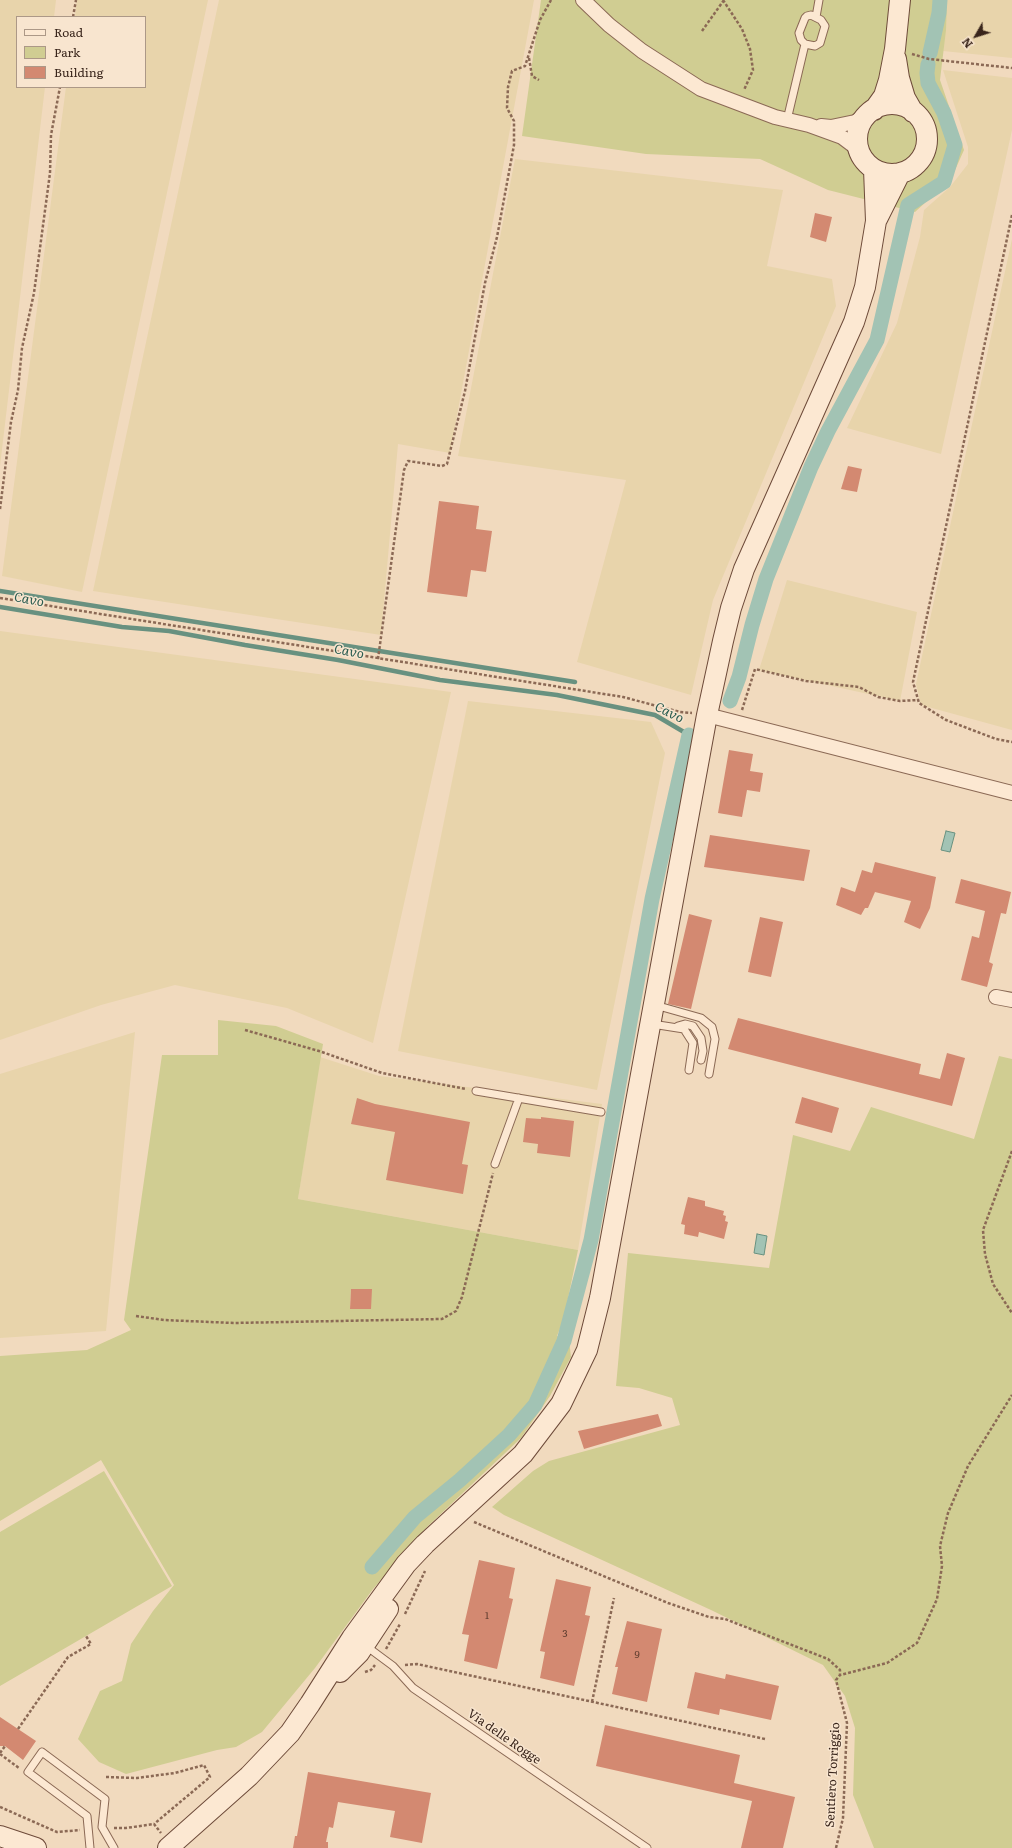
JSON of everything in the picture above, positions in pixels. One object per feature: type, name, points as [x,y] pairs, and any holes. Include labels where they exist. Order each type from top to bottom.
[{"type":"street","points":[[583,0],[642,51],[701,90],[786,120],[809,125],[831,127],[855,122],[881,106],[896,105],[913,112]]},
{"type":"street","points":[[858,149],[857,137],[859,129],[870,112],[884,96],[895,49],[900,0]]},
{"type":"street","points":[[809,125],[842,137],[858,149],[867,164],[883,173],[900,173],[916,164],[924,152],[927,140],[926,133],[921,121],[913,112],[905,98],[899,78],[895,49]]},
{"type":"street","points":[[165,1847],[270,1755],[290,1733],[310,1704],[446,1525],[523,1454],[561,1404],[587,1350],[600,1298],[707,715],[731,608],[742,576],[854,322],[865,287],[876,221],[874,169]]},
{"type":"street","points":[[876,221],[900,173]]},
{"type":"street","points":[[707,715],[1012,793]]},
{"type":"street","points":[[996,997],[1012,1000]]},
{"type":"street","points":[[12,1842],[36,1848]]},
{"type":"lane","points":[[816,17],[820,0]]},
{"type":"lane","points":[[807,16],[816,17],[825,22],[820,43],[815,46],[805,44],[801,40],[798,33],[807,16]]},
{"type":"lane","points":[[786,120],[805,44]]},
{"type":"lane","points":[[652,1015],[673,1027],[684,1029],[693,1044],[689,1070]]},
{"type":"lane","points":[[652,1015],[701,1018],[712,1027],[715,1039],[709,1074]]},
{"type":"lane","points":[[673,1027],[685,1024],[693,1026],[701,1038],[703,1051],[701,1060]]},
{"type":"lane","points":[[476,1091],[601,1112]]},
{"type":"lane","points":[[495,1164],[519,1098]]},
{"type":"lane","name":"Via delle Rogge","points":[[358,1642],[393,1666],[413,1688],[647,1848]]},
{"type":"lane","points":[[90,1848],[87,1816],[28,1772],[42,1752],[105,1799],[102,1827],[114,1848]]},
{"type":"path","points":[[73,16],[76,0]]},
{"type":"path","points":[[378,658],[404,470],[408,461],[442,466],[447,464],[465,391],[485,283],[497,237],[514,145],[514,121],[507,108],[508,87],[512,71],[525,66],[529,58],[540,20],[552,0]]},
{"type":"path","points":[[702,31],[723,0],[742,29],[750,49],[752,70],[737,103]]},
{"type":"path","points":[[895,49],[929,59],[1012,68]]},
{"type":"path","points":[[529,58],[532,76],[539,80]]},
{"type":"path","points":[[0,509],[11,422],[18,390],[22,348],[34,293],[50,173],[50,134],[60,88]]},
{"type":"path","points":[[1012,215],[913,682],[919,703],[946,720],[996,739],[1012,742]]},
{"type":"path","points":[[0,598],[623,697],[680,712],[707,715]]},
{"type":"path","points":[[736,722],[742,710],[755,669],[806,681],[858,686],[878,697],[900,701],[918,700]]},
{"type":"path","points":[[245,1030],[318,1051],[382,1073],[476,1091]]},
{"type":"path","points":[[1012,1151],[983,1230],[985,1254],[993,1284],[1012,1313]]},
{"type":"path","points":[[136,1316],[164,1320],[234,1323],[442,1318],[456,1311],[462,1297],[495,1164]]},
{"type":"path","points":[[472,1521],[668,1602],[709,1616],[725,1619],[828,1659],[840,1670],[840,1675],[887,1663],[917,1642],[937,1598],[942,1566],[940,1546],[948,1513],[968,1466],[1012,1395]]},
{"type":"path","points":[[360,1673],[371,1670],[381,1658],[402,1621],[420,1578],[428,1566]]},
{"type":"path","points":[[592,1702],[614,1598]]},
{"type":"path","points":[[18,1729],[68,1657],[91,1644],[86,1636]]},
{"type":"path","points":[[393,1666],[417,1664],[765,1739]]},
{"type":"path","name":"Sentiero Torriggio","points":[[836,1848],[842,1818],[846,1723],[836,1684],[836,1680],[840,1675]]},
{"type":"path","points":[[5,1746],[0,1754],[23,1770]]},
{"type":"path","points":[[106,1777],[137,1778],[175,1773],[204,1765],[210,1777],[154,1824]]},
{"type":"shaded area","points":[[0,0],[56,0],[54,16],[16,16],[16,88],[45,88],[0,466]]},
{"type":"shaded area","points":[[77,0],[208,0],[82,592],[2,576],[66,88],[146,88],[146,16],[75,16]]},
{"type":"shaded area","points":[[219,0],[534,0],[450,453],[398,444],[381,635],[93,591]]},
{"type":"shaded area","points":[[947,0],[1012,0],[1012,58],[943,51]]},
{"type":"shaded area","points":[[943,70],[1012,78],[1012,130],[941,454],[847,428],[897,323],[920,237],[924,210],[950,187],[968,164],[968,147]]},
{"type":"shaded area","points":[[515,159],[783,190],[767,266],[832,279],[836,306],[713,600],[691,695],[577,662],[626,480],[458,456]]},
{"type":"shaded area","points":[[1012,239],[1012,730],[921,705],[916,684]]},
{"type":"shaded area","points":[[787,580],[917,612],[900,701],[759,670]]},
{"type":"shaded area","points":[[0,631],[451,692],[373,1043],[287,1008],[175,985],[101,1005],[0,1040]]},
{"type":"shaded area","points":[[468,701],[651,722],[665,753],[597,1090],[398,1051]]},
{"type":"shaded area","points":[[946,831],[955,833],[950,852],[941,850]]},
{"type":"shaded area","points":[[135,1032],[106,1331],[0,1338],[0,1074]]},
{"type":"shaded area","points":[[320,1057],[379,1076],[602,1104],[578,1250],[298,1199]]},
{"type":"shaded area","points":[[757,1234],[767,1236],[764,1255],[754,1253]]},
{"type":"green space","points":[[541,0],[947,0],[946,30],[940,80],[964,150],[951,179],[915,212],[828,190],[760,159],[646,154],[522,136]]},
{"type":"green space","points":[[218,1020],[276,1026],[323,1044],[298,1199],[578,1250],[564,1318],[557,1336],[569,1340],[571,1357],[550,1396],[521,1438],[428,1526],[373,1589],[315,1668],[262,1732],[236,1747],[217,1750],[126,1774],[99,1762],[78,1739],[100,1691],[122,1681],[131,1644],[153,1611],[174,1585],[101,1460],[0,1521],[0,1356],[87,1350],[131,1330],[124,1320],[162,1055],[218,1055]],"holes":[[[351,1289],[371,1289],[371,1309],[350,1309]]]},
{"type":"green space","points":[[999,1056],[1012,1059],[1012,1848],[874,1848],[853,1795],[855,1728],[845,1696],[823,1665],[711,1610],[504,1515],[492,1507],[533,1471],[549,1461],[680,1425],[672,1398],[639,1388],[616,1386],[628,1253],[769,1268],[793,1135],[850,1151],[871,1107],[974,1139]]},
{"type":"green space","points":[[104,1471],[172,1586],[0,1686],[0,1532]]},
{"type":"building","points":[[815,213],[832,217],[826,242],[810,237]]},
{"type":"building","points":[[848,466],[862,469],[857,492],[841,489]]},
{"type":"building","points":[[439,501],[479,506],[476,529],[492,531],[486,572],[471,570],[467,597],[427,592]]},
{"type":"building","points":[[729,750],[753,754],[750,771],[763,773],[760,792],[747,790],[742,817],[718,813]]},
{"type":"building","points":[[710,835],[810,850],[804,881],[704,867]]},
{"type":"building","points":[[875,862],[936,877],[930,908],[920,929],[904,922],[911,901],[875,892],[868,908],[865,908],[861,915],[836,905],[841,887],[855,892],[862,870],[872,873]]},
{"type":"building","points":[[961,879],[1011,892],[1006,914],[1001,913],[989,962],[993,964],[987,987],[961,980],[972,936],[979,938],[985,911],[955,903]]},
{"type":"building","points":[[689,914],[712,920],[691,1009],[668,1004]]},
{"type":"building","points":[[760,917],[783,922],[771,977],[748,972]]},
{"type":"building","points":[[738,1018],[921,1064],[919,1074],[940,1079],[947,1053],[965,1058],[952,1106],[728,1049]]},
{"type":"building","points":[[802,1097],[839,1108],[832,1133],[795,1123]]},
{"type":"building","points":[[357,1098],[375,1104],[470,1122],[462,1164],[468,1165],[463,1194],[386,1180],[395,1132],[351,1124]]},
{"type":"building","points":[[541,1117],[574,1121],[570,1157],[537,1153],[538,1144],[523,1142],[526,1118],[541,1119]]},
{"type":"building","points":[[688,1197],[705,1201],[705,1206],[724,1211],[723,1215],[726,1216],[725,1221],[728,1222],[724,1239],[699,1232],[698,1237],[684,1234],[685,1225],[681,1224]]},
{"type":"building","points":[[351,1289],[372,1289],[371,1309],[350,1309]]},
{"type":"building","points":[[658,1414],[662,1426],[584,1449],[578,1431]]},
{"type":"building","points":[[479,1560],[515,1568],[509,1598],[513,1599],[497,1669],[464,1661],[469,1635],[462,1634]]},
{"type":"building","points":[[556,1579],[591,1587],[585,1615],[590,1616],[574,1686],[540,1678],[545,1652],[540,1651]]},
{"type":"building","points":[[627,1621],[662,1629],[647,1702],[612,1694],[618,1667],[615,1667]]},
{"type":"building","points":[[695,1672],[725,1679],[726,1674],[779,1686],[771,1720],[720,1709],[719,1715],[687,1708]]},
{"type":"building","points":[[0,1717],[36,1741],[23,1760],[5,1746],[0,1746]]},
{"type":"building","points":[[605,1725],[740,1755],[734,1783],[795,1797],[783,1848],[741,1848],[752,1801],[596,1766]]},
{"type":"building","points":[[308,1772],[431,1793],[422,1843],[390,1837],[395,1811],[338,1802],[333,1828],[329,1827],[326,1842],[328,1842],[328,1848],[293,1848],[295,1836],[297,1836]]},
{"type":"waterway","points":[[930,53],[939,13],[940,0]]},
{"type":"waterway","points":[[730,701],[739,677],[752,625],[766,579],[811,467],[828,431],[877,340],[908,205],[944,182],[955,145],[944,113],[928,83],[928,64]]},
{"type":"waterway","points":[[0,591],[575,682]]},
{"type":"waterway","name":"Cavo","points":[[0,607],[122,627],[169,631],[338,660],[440,680],[557,695],[655,715],[689,735]]},
{"type":"waterway","points":[[372,1567],[415,1517],[460,1480],[509,1435],[535,1405],[564,1341],[591,1240],[652,899],[689,735]]}]
